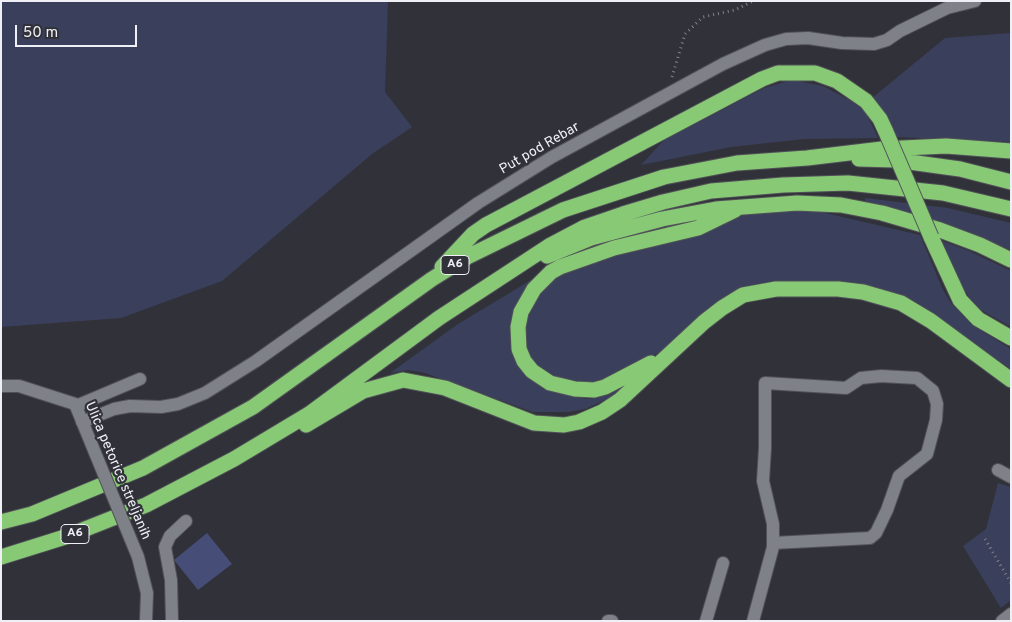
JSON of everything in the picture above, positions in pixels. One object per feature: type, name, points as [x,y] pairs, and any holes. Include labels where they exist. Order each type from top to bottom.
[{"type":"highway","points":[[432,279],[461,246],[486,225],[762,79],[778,74],[815,73],[832,79],[866,101],[880,119],[954,291],[978,319],[1011,338]]},
{"type":"highway","points":[[807,158],[900,148],[946,146],[1011,151]]},
{"type":"highway","points":[[807,158],[895,160],[960,169],[1011,182]]},
{"type":"highway","name":"A6","points":[[1,522],[32,514],[143,468],[253,407],[432,279],[469,256],[563,210],[664,177],[737,163],[807,158]]},
{"type":"highway","points":[[520,267],[549,246],[585,228],[663,202],[712,191],[783,185],[865,184],[943,193],[1011,209]]},
{"type":"highway","points":[[520,267],[592,238],[625,228],[716,209],[797,203],[841,206],[882,213],[940,230],[980,245],[1011,260]]},
{"type":"highway","points":[[668,354],[605,387],[594,390],[575,389],[550,383],[532,371],[524,362],[518,349],[518,327],[521,312],[534,289],[560,267],[614,248],[698,228],[740,207]]},
{"type":"highway","name":"A6","points":[[1,557],[60,539],[146,505],[234,459],[309,414],[439,318],[520,267]]},
{"type":"highway","points":[[279,432],[292,430],[316,420],[369,389],[403,380],[444,388],[520,420],[534,423],[564,425],[593,417],[612,406],[704,322],[742,295],[776,289],[838,289],[880,296],[907,305],[1011,380]]},
{"type":"street","name":"Put pod Rebar","points":[[82,422],[114,409],[130,406],[162,407],[178,404],[205,393],[228,379],[478,202],[552,157],[723,64],[779,41],[808,38],[842,43],[874,44],[887,40],[900,31],[947,8],[975,1]]},
{"type":"street","points":[[756,620],[773,543],[774,524],[762,481],[765,448],[764,383],[846,388],[861,378],[881,376],[917,378],[933,391],[937,404],[936,420],[927,454],[899,476],[887,510],[876,533],[870,538],[773,543]]},
{"type":"street","points":[[76,406],[140,379]]},
{"type":"street","name":"Ulica petorice streljanih","points":[[1,386],[19,386],[75,404],[138,557],[147,593],[146,621]]},
{"type":"street","points":[[998,470],[1011,477]]},
{"type":"street","points":[[172,621],[172,580],[165,546],[170,536],[186,521]]},
{"type":"street","points":[[706,621],[723,563]]},
{"type":"street","points":[[1002,621],[1011,614]]},
{"type":"path","points":[[667,95],[685,34],[703,17],[735,10],[753,1]]},
{"type":"path","points":[[985,538],[1011,584]]},
{"type":"shaded area","points":[[1,1],[388,1],[385,92],[412,127],[372,154],[222,281],[121,318],[1,327]]},
{"type":"shaded area","points":[[1011,33],[1011,142],[895,137],[872,98],[945,38]]},
{"type":"shaded area","points":[[792,80],[823,86],[855,103],[866,113],[878,138],[804,139],[731,147],[641,165],[664,140],[764,88]]},
{"type":"shaded area","points":[[865,198],[948,208],[1011,223],[1011,250],[953,226],[908,212],[865,203]]},
{"type":"shaded area","points":[[791,210],[821,212],[920,235],[943,290],[951,303],[972,325],[1011,349],[1011,369],[916,302],[881,289],[842,282],[776,282],[664,350],[598,383],[585,384],[560,379],[536,365],[528,356],[522,333],[527,308],[556,275],[740,213]]},
{"type":"shaded area","points":[[939,240],[967,250],[1011,271],[1011,327],[981,310],[970,298],[962,287]]},
{"type":"shaded area","points":[[536,277],[512,324],[510,340],[518,367],[541,387],[556,393],[589,399],[603,396],[632,379],[612,397],[585,409],[569,412],[533,412],[425,373],[408,370],[390,373],[458,324]]},
{"type":"shaded area","points":[[998,483],[1011,487],[1011,600],[1001,608],[963,546],[986,529]]},
{"type":"building","points":[[207,533],[232,564],[198,590],[174,560]]}]
